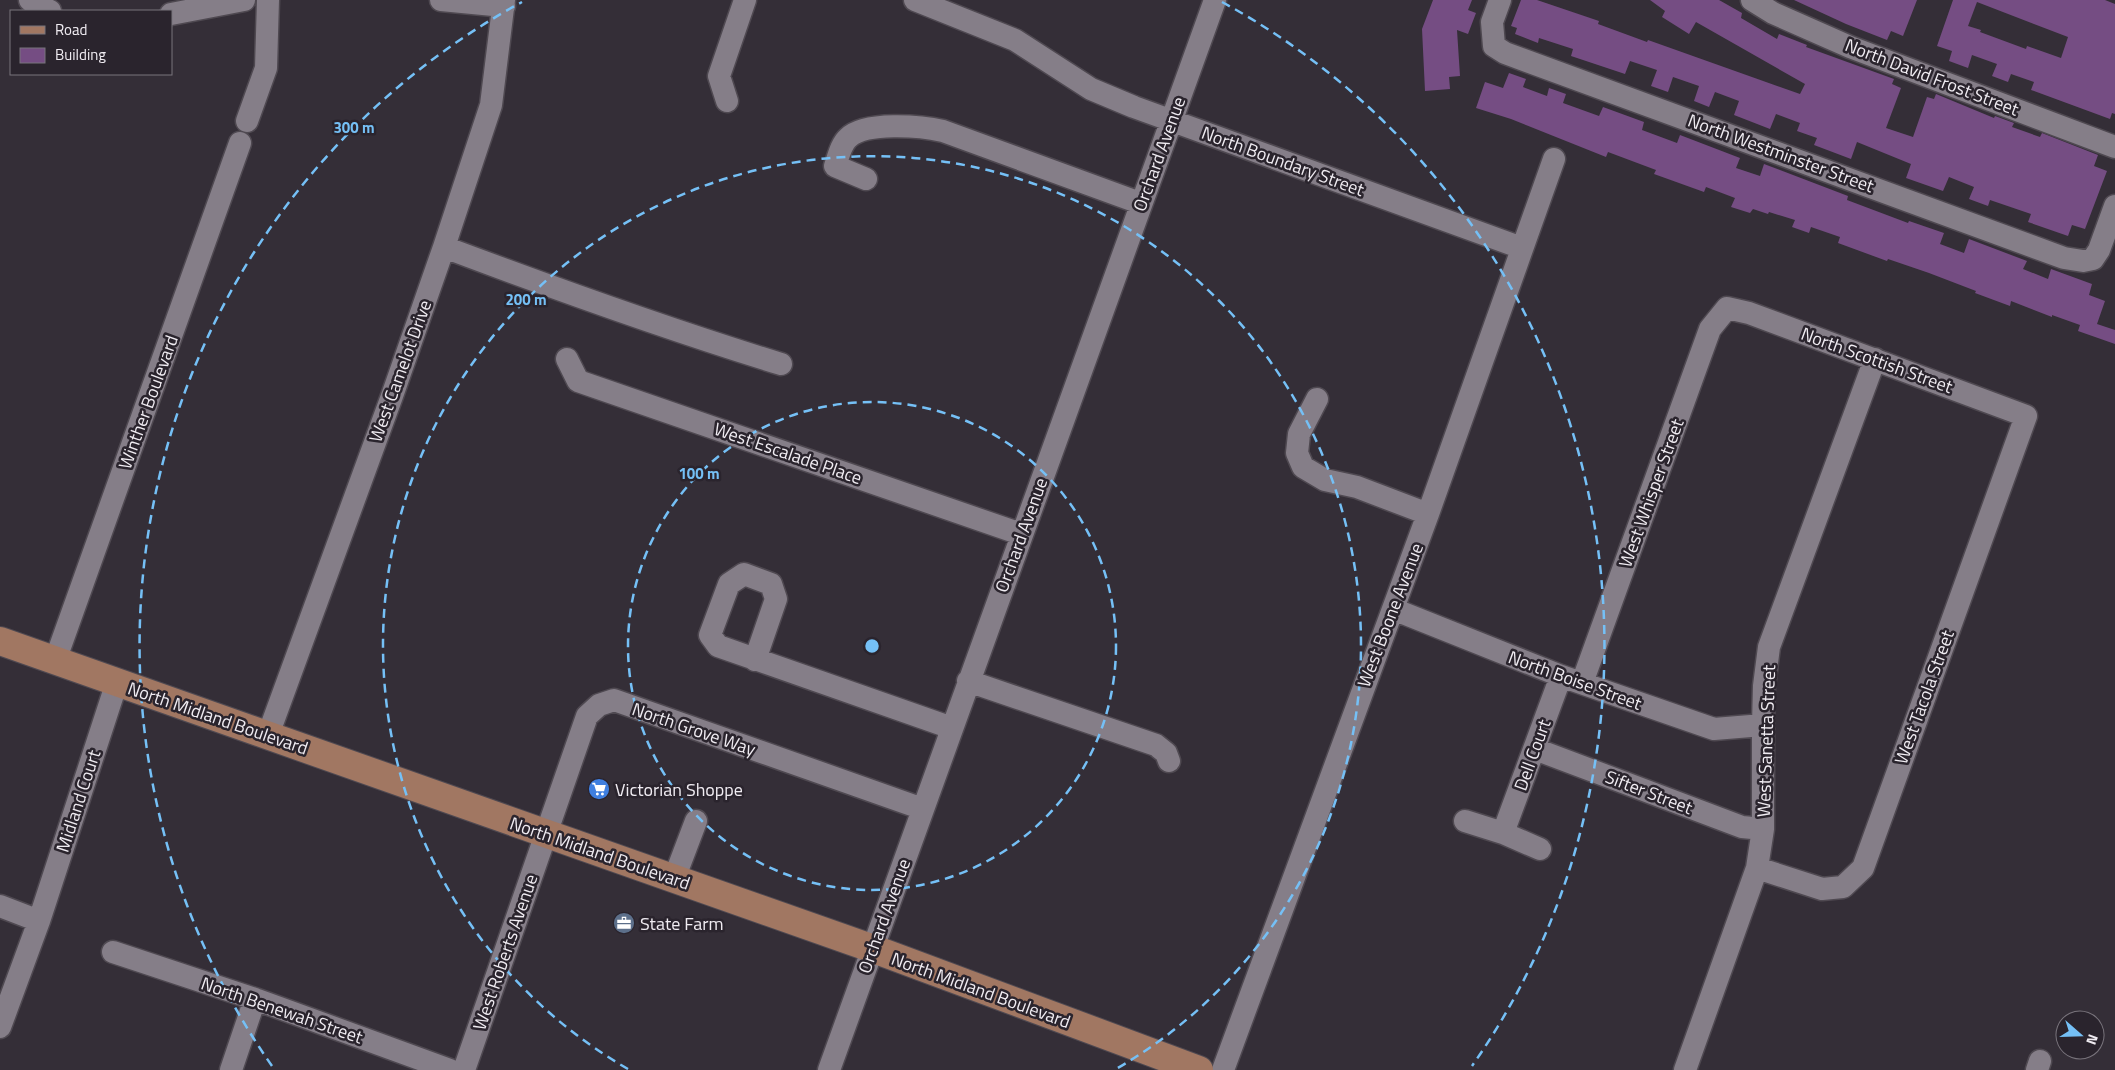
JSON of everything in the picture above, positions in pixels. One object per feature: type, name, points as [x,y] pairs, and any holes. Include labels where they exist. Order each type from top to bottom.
[{"type":"main road","name":"North Midland Boulevard","points":[[0,641],[871,948],[1199,1070]]},
{"type":"street","points":[[30,0],[48,10]]},
{"type":"street","points":[[172,14],[244,0]]},
{"type":"street","points":[[248,121],[266,68],[268,0]]},
{"type":"street","points":[[440,0],[504,3]]},
{"type":"street","points":[[727,101],[719,76],[745,0]]},
{"type":"street","name":"North Boundary Street","points":[[915,0],[954,7],[1015,40],[1091,89],[1522,248]]},
{"type":"street","name":"Orchard Avenue","points":[[828,1070],[1215,0]]},
{"type":"street","name":"North Westminster Street","points":[[1500,0],[1492,22],[1494,46],[1504,53],[2064,258],[2083,261],[2092,259],[2099,250],[2115,206]]},
{"type":"street","name":"North David Frost Street","points":[[1752,0],[1773,13],[1850,47],[2115,147]]},
{"type":"street","name":"West Camelot Drive","points":[[268,735],[392,396],[444,247],[490,105],[504,3]]},
{"type":"street","points":[[866,179],[835,166],[847,138],[858,132],[898,125],[926,127],[943,131],[1140,203]]},
{"type":"street","name":"Winther Boulevard","points":[[55,661],[218,210],[240,143]]},
{"type":"street","name":"West Boone Avenue","points":[[1223,1070],[1428,514],[1554,159]]},
{"type":"street","points":[[444,247],[562,291],[707,341],[781,364]]},
{"type":"street","name":"North Scottish Street","points":[[1727,308],[1749,313],[2026,416]]},
{"type":"street","name":"West Whisper Street","points":[[1582,683],[1710,329],[1727,308]]},
{"type":"street","name":"West Escalade Place","points":[[567,359],[578,381],[1022,534]]},
{"type":"street","name":"West Sanetta Street","points":[[1685,1070],[1757,868],[1763,830],[1762,725],[1769,647],[1875,359]]},
{"type":"street","points":[[1316,399],[1299,434],[1297,453],[1303,467],[1326,480],[1357,488],[1428,514]]},
{"type":"street","name":"West Tacola Street","points":[[1757,868],[1822,889],[1843,887],[1863,868],[2026,416]]},
{"type":"street","name":"North Boise Street","points":[[1393,609],[1561,676],[1714,728],[1762,725]]},
{"type":"street","points":[[755,660],[952,728]]},
{"type":"street","name":"Dell Court","points":[[1502,834],[1561,676]]},
{"type":"street","points":[[968,681],[1156,745],[1166,753],[1170,761]]},
{"type":"street","name":"Midland Court","points":[[0,1027],[39,920],[117,682]]},
{"type":"street","name":"North Grove Way","points":[[546,834],[587,716],[598,705],[614,700],[923,809]]},
{"type":"street","name":"Sifter Street","points":[[1535,749],[1742,827],[1763,830]]},
{"type":"street","points":[[674,879],[696,821]]},
{"type":"street","points":[[1465,821],[1540,849]]},
{"type":"street","name":"West Roberts Avenue","points":[[464,1070],[546,834]]},
{"type":"street","points":[[0,906],[39,920]]},
{"type":"street","name":"North Benewah Street","points":[[113,952],[256,999],[450,1070]]},
{"type":"street","points":[[231,1070],[256,999]]},
{"type":"building","points":[[1433,0],[1472,0],[1468,10],[1476,13],[1468,34],[1457,30],[1460,76],[1449,77],[1450,89],[1425,91],[1422,29]]},
{"type":"building","points":[[1521,0],[1537,0],[1599,21],[1598,24],[1647,42],[1648,40],[1800,94],[1805,84],[1696,22],[1689,34],[1662,17],[1665,11],[1650,0],[1719,0],[1742,13],[1741,18],[1777,39],[1779,34],[1807,45],[1806,47],[1894,79],[1892,84],[1901,88],[1886,128],[1913,137],[1927,97],[1934,99],[1936,94],[1994,118],[1995,116],[2014,123],[2012,127],[2040,137],[2042,133],[2098,155],[2094,166],[2107,171],[2085,229],[2072,225],[2068,236],[2028,222],[2031,214],[1990,200],[1988,206],[1969,199],[1974,187],[1949,177],[1943,191],[1906,178],[1911,164],[1857,142],[1851,159],[1814,145],[1817,138],[1797,131],[1800,123],[1776,114],[1770,129],[1734,115],[1739,101],[1715,92],[1709,107],[1694,101],[1699,86],[1673,77],[1668,92],[1651,86],[1657,70],[1630,61],[1625,74],[1571,56],[1573,49],[1539,38],[1538,43],[1515,34],[1517,28],[1511,26]]},
{"type":"building","points":[[1794,0],[1917,0],[1903,36],[1891,31],[1887,40],[1846,24]]},
{"type":"building","points":[[1953,0],[2105,0],[2115,4],[2115,114],[2112,113],[2110,119],[2031,90],[2034,82],[2011,74],[2008,82],[1992,76],[1997,64],[1972,55],[1968,68],[1949,61],[1952,51],[1937,46]],"holes":[[[1977,2],[2068,37],[2061,58],[2027,46],[2026,49],[1968,26]]]},
{"type":"building","points":[[1509,73],[1526,79],[1523,87],[1547,96],[1549,88],[1566,94],[1563,103],[1599,116],[1603,107],[1644,122],[1642,130],[1677,143],[1680,135],[1740,158],[1736,168],[1760,176],[1764,164],[1848,196],[1847,200],[1908,223],[1909,221],[1944,233],[1940,244],[1964,253],[1969,239],[2027,261],[2023,269],[2048,279],[2051,269],[2092,284],[2089,295],[2105,301],[2097,324],[2115,330],[2115,344],[2078,331],[2080,325],[2052,315],[2052,317],[2011,301],[2010,306],[1929,273],[1888,259],[1887,261],[1838,243],[1840,237],[1811,227],[1809,233],[1792,227],[1795,220],[1769,212],[1768,214],[1753,209],[1750,213],[1731,207],[1735,198],[1706,187],[1704,192],[1654,174],[1656,170],[1608,152],[1606,157],[1511,119],[1476,108],[1485,82],[1503,88]]},
{"type":"place","name":"Victorian Shoppe","points":[[599,789]]},
{"type":"place","name":"State Farm","points":[[624,923]]}]
